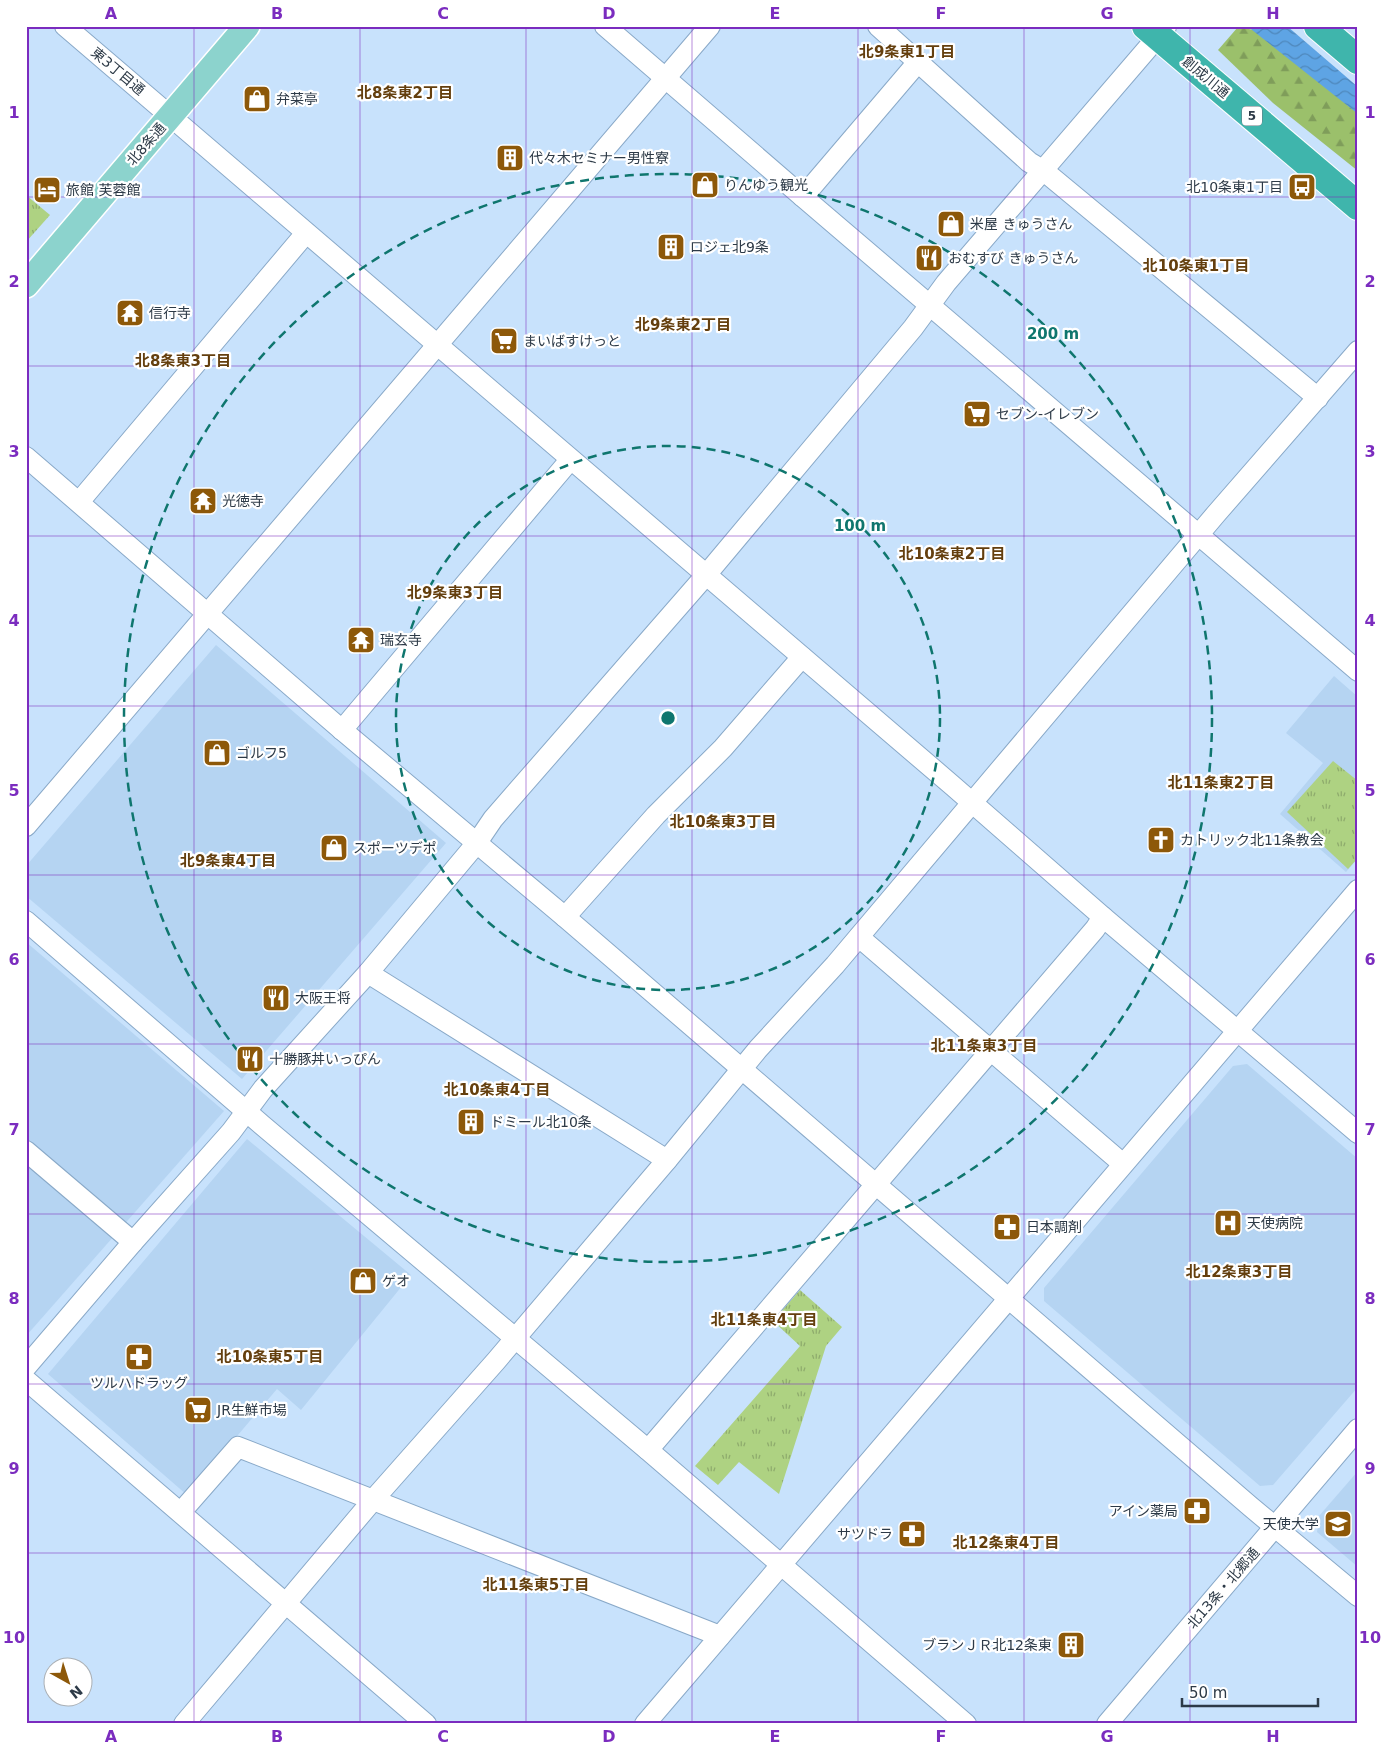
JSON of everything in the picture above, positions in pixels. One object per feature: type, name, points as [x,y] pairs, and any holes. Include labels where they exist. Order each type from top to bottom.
[{"type":"highway","points":[[1318,26],[1358,60]]},
{"type":"highway","name":"創成川通","points":[[1157,30],[1358,206]]},
{"type":"main road","name":"北8条通","points":[[26,285],[247,26]]},
{"type":"street","name":"東3丁目通","points":[[65,26],[1103,917],[1358,1133]]},
{"type":"street","points":[[605,26],[1358,671]]},
{"type":"street","points":[[26,826],[710,26]]},
{"type":"street","points":[[878,26],[1029,162],[1044,171],[1318,398]]},
{"type":"street","points":[[26,1367],[247,1112],[263,1089],[368,973],[476,844],[493,819],[706,575],[931,306],[946,283],[1044,171],[1143,52],[1157,30]]},
{"type":"street","points":[[803,197],[918,62]]},
{"type":"street","points":[[79,502],[306,233]]},
{"type":"street","points":[[184,1724],[373,1500],[516,1338],[668,1160],[741,1069],[859,937],[1216,514],[1358,351]]},
{"type":"street","points":[[26,457],[342,730],[565,917],[1358,1596]]},
{"type":"street","points":[[342,730],[570,460]]},
{"type":"street","points":[[565,917],[656,815],[722,748],[802,657]]},
{"type":"street","points":[[645,1724],[1358,890]]},
{"type":"street","points":[[648,1450],[991,1051],[1095,929],[1103,917]]},
{"type":"street","points":[[26,921],[247,1112],[648,1450],[966,1724]]},
{"type":"street","points":[[859,937],[1123,1164]]},
{"type":"street","points":[[368,973],[668,1160]]},
{"type":"street","points":[[26,1151],[133,1242]]},
{"type":"street","points":[[26,1380],[426,1724]]},
{"type":"street","name":"北13条・北郷通","points":[[1107,1724],[1358,1429]]},
{"type":"street","points":[[181,1512],[238,1447],[720,1636]]},
{"type":"shaded area","points":[[216,645],[446,843],[242,1079],[26,896],[26,866]]},
{"type":"shaded area","points":[[1334,676],[1358,697],[1358,858],[1346,872],[1280,814],[1323,763],[1286,733]]},
{"type":"shaded area","points":[[26,942],[224,1111],[26,1336]]},
{"type":"shaded area","name":"天使病院","points":[[1247,1064],[1358,1159],[1358,1387],[1273,1485],[1260,1486],[1044,1301],[1044,1288],[1233,1066]]},
{"type":"shaded area","points":[[247,1139],[411,1275],[301,1410],[277,1389],[187,1495],[48,1374]]},
{"type":"shaded area","name":"天使大学","points":[[1358,1471],[1358,1567],[1317,1532],[1319,1516]]},
{"type":"green space","points":[[1238,27],[1287,36],[1358,99],[1358,171],[1273,103],[1218,50]]},
{"type":"green space","points":[[26,195],[50,215],[26,242]]},
{"type":"green space","points":[[1333,761],[1358,781],[1358,858],[1348,869],[1287,812]]},
{"type":"green space","points":[[800,1290],[842,1327],[826,1346],[779,1494],[739,1462],[718,1485],[695,1466],[800,1346],[773,1321]]},
{"type":"water","points":[[1247,26],[1287,26],[1358,87],[1358,114]]},
{"type":"place","name":"弁菜亭","points":[[257,99]]},
{"type":"place","name":"代々木セミナー男性寮","points":[[510,158]]},
{"type":"place","name":"りんゆう観光","points":[[705,185]]},
{"type":"place","name":"北10条東1丁目","points":[[1302,187]]},
{"type":"place","name":"旅館 芙蓉館","points":[[47,190]]},
{"type":"place","name":"米屋 きゅうさん","points":[[951,224]]},
{"type":"place","name":"ロジェ北9条","points":[[671,247]]},
{"type":"place","name":"おむすび きゅうさん","points":[[929,258]]},
{"type":"place","name":"信行寺","points":[[130,313]]},
{"type":"place","name":"まいばすけっと","points":[[504,341]]},
{"type":"place","name":"セブン-イレブン","points":[[977,414]]},
{"type":"place","name":"光徳寺","points":[[203,501]]},
{"type":"place","name":"瑞玄寺","points":[[361,640]]},
{"type":"place","name":"ゴルフ5","points":[[217,753]]},
{"type":"place","name":"カトリック北11条教会","points":[[1161,840]]},
{"type":"place","name":"スポーツデポ","points":[[334,848]]},
{"type":"place","name":"大阪王将","points":[[276,998]]},
{"type":"place","name":"十勝豚丼いっぴん","points":[[250,1059]]},
{"type":"place","name":"ドミール北10条","points":[[471,1122]]},
{"type":"place","name":"天使病院","points":[[1228,1223]]},
{"type":"place","name":"日本調剤","points":[[1007,1227]]},
{"type":"place","name":"ゲオ","points":[[363,1281]]},
{"type":"place","name":"ツルハドラッグ","points":[[139,1357]]},
{"type":"place","name":"JR生鮮市場","points":[[198,1410]]},
{"type":"place","name":"アイン薬局","points":[[1197,1511]]},
{"type":"place","name":"天使大学","points":[[1338,1524]]},
{"type":"place","name":"サツドラ","points":[[912,1534]]},
{"type":"place","name":"ブランＪＲ北12条東","points":[[1071,1645]]},
{"type":"district","name":"北9条東1丁目","points":[[907,52]]},
{"type":"district","name":"北8条東2丁目","points":[[405,93]]},
{"type":"district","name":"北10条東1丁目","points":[[1196,266]]},
{"type":"district","name":"北9条東2丁目","points":[[683,325]]},
{"type":"district","name":"北8条東3丁目","points":[[183,361]]},
{"type":"district","name":"北10条東2丁目","points":[[952,554]]},
{"type":"district","name":"北9条東3丁目","points":[[455,593]]},
{"type":"district","name":"北11条東2丁目","points":[[1221,783]]},
{"type":"district","name":"北10条東3丁目","points":[[723,822]]},
{"type":"district","name":"北9条東4丁目","points":[[228,861]]},
{"type":"district","name":"北11条東3丁目","points":[[984,1046]]},
{"type":"district","name":"北10条東4丁目","points":[[497,1090]]},
{"type":"district","name":"北12条東3丁目","points":[[1239,1272]]},
{"type":"district","name":"北11条東4丁目","points":[[764,1320]]},
{"type":"district","name":"北10条東5丁目","points":[[270,1357]]},
{"type":"district","name":"北12条東4丁目","points":[[1006,1543]]},
{"type":"district","name":"北11条東5丁目","points":[[536,1585]]}]
